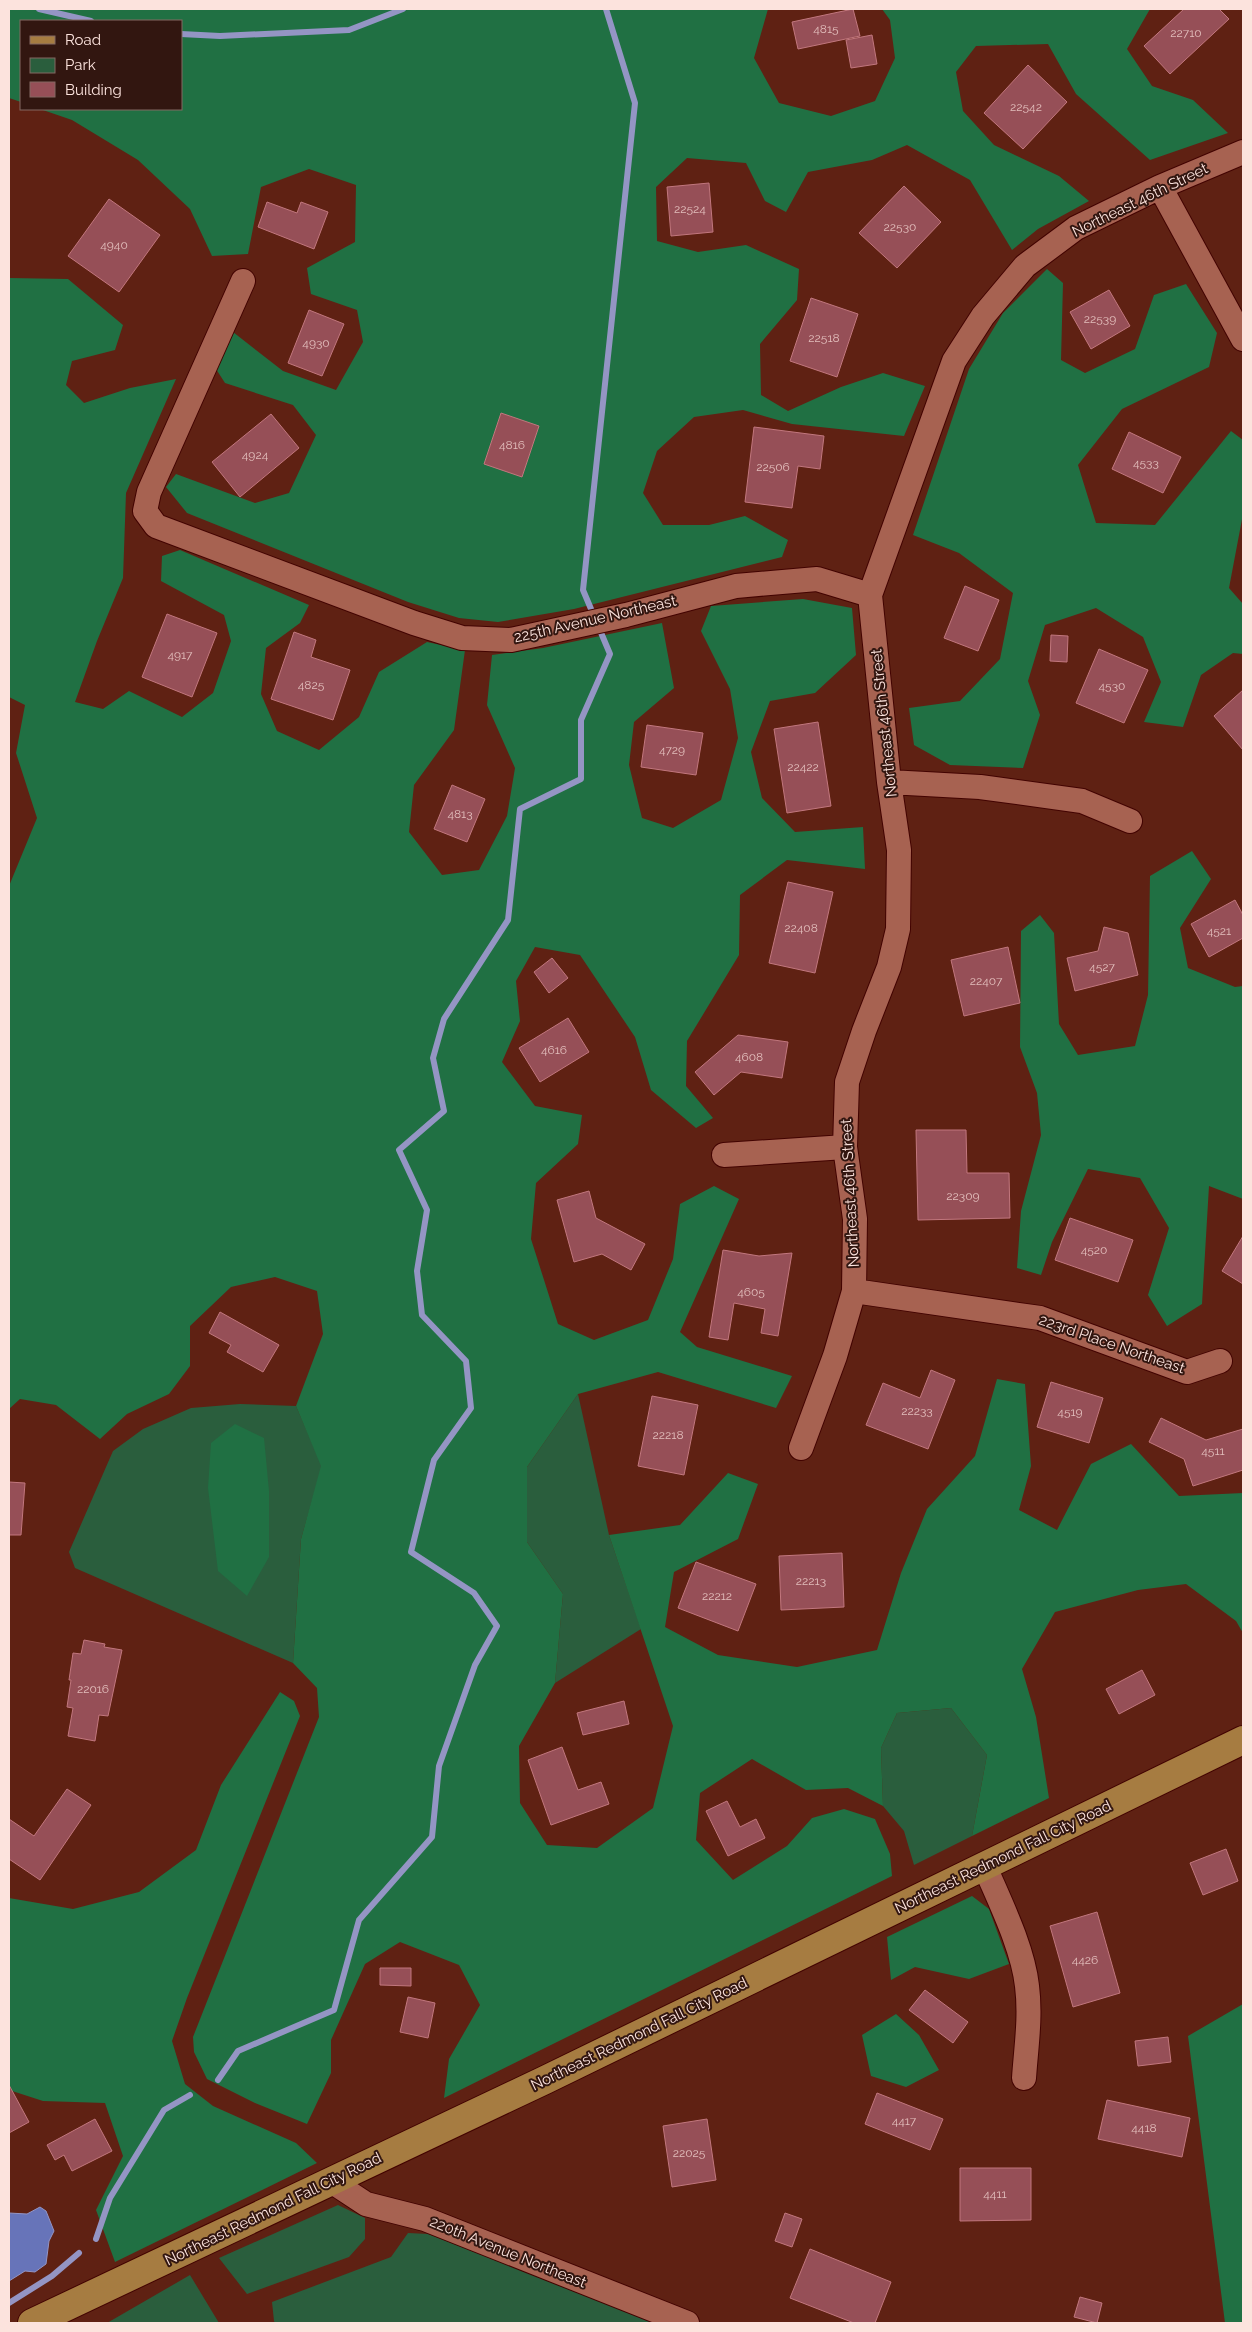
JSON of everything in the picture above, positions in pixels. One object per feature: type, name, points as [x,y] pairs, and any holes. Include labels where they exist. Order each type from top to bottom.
[{"type":"main road","name":"Northeast Redmond Fall City Road","points":[[34,2323],[985,1867],[1243,1740]]},
{"type":"street","name":"Northeast 46th Street","points":[[801,1448],[836,1356],[854,1291],[855,1219],[845,1147],[848,1082],[864,1031],[889,968],[898,929],[899,850],[889,782],[870,595],[954,361],[983,316],[1025,266],[1076,228],[1160,186],[1243,152]]},
{"type":"street","points":[[1160,186],[1243,339]]},
{"type":"street","name":"225th Avenue Northeast","points":[[243,282],[149,492],[145,511],[156,526],[414,623],[462,638],[511,640],[626,615],[736,586],[818,579],[870,595]]},
{"type":"street","points":[[889,782],[980,787],[1082,801],[1130,821]]},
{"type":"street","points":[[724,1155],[845,1147]]},
{"type":"street","name":"223rd Place Northeast","points":[[854,1291],[1040,1318],[1187,1372],[1220,1361]]},
{"type":"street","points":[[985,1867],[1011,1929],[1027,1984],[1029,2014],[1024,2078]]},
{"type":"street","name":"220th Avenue Northeast","points":[[330,2181],[366,2204],[424,2219],[687,2323]]},
{"type":"green space","points":[[9,9],[768,9],[754,58],[779,103],[831,116],[875,101],[895,58],[890,20],[882,9],[1150,9],[1127,49],[1152,86],[1193,100],[1228,133],[1150,160],[1076,94],[1048,44],[976,46],[956,72],[963,111],[994,145],[1059,176],[1089,201],[1038,229],[1012,250],[970,180],[907,145],[872,160],[808,172],[786,212],[765,201],[746,163],[687,158],[656,187],[657,241],[698,252],[746,245],[799,269],[797,300],[760,344],[761,395],[788,411],[841,387],[883,373],[925,386],[904,436],[792,424],[743,410],[694,417],[657,451],[643,493],[663,525],[709,525],[745,516],[788,540],[782,557],[574,609],[498,622],[459,618],[408,602],[187,513],[166,487],[176,474],[255,503],[289,493],[316,435],[293,405],[225,383],[216,369],[233,332],[283,371],[336,390],[363,342],[357,310],[311,294],[307,268],[355,242],[356,185],[309,169],[261,187],[248,254],[212,256],[190,209],[138,160],[72,120],[43,110],[182,110],[182,20],[20,20],[20,102],[9,98]]},
{"type":"green space","points":[[1047,269],[1063,283],[1061,360],[1085,373],[1135,349],[1154,295],[1186,284],[1217,333],[1209,367],[1122,409],[1078,465],[1096,523],[1155,525],[1231,431],[1243,440],[1243,514],[1229,588],[1243,604],[1243,654],[1233,653],[1201,675],[1183,727],[1144,722],[1161,682],[1143,637],[1096,608],[1045,625],[1028,681],[1040,715],[1023,768],[950,765],[914,745],[909,708],[960,701],[1000,659],[1013,593],[959,553],[913,535],[969,369],[1003,313]]},
{"type":"green space","points":[[9,278],[68,279],[123,325],[115,350],[72,361],[66,385],[84,403],[130,388],[176,379],[126,493],[123,578],[97,641],[75,702],[103,709],[129,691],[182,717],[213,693],[231,641],[224,615],[161,581],[162,556],[180,550],[309,605],[300,623],[266,648],[261,694],[277,731],[319,750],[359,717],[379,672],[427,642],[465,650],[454,730],[414,785],[409,832],[442,875],[479,870],[507,816],[515,768],[487,705],[492,655],[543,648],[662,623],[674,688],[634,722],[629,765],[642,818],[673,828],[721,800],[738,738],[730,689],[701,631],[711,606],[803,599],[852,608],[856,655],[815,693],[770,701],[751,752],[762,798],[795,832],[863,827],[865,869],[787,860],[740,895],[739,955],[687,1041],[686,1086],[713,1118],[696,1128],[651,1090],[635,1037],[580,955],[535,947],[516,981],[520,1021],[502,1062],[535,1106],[582,1115],[578,1144],[536,1183],[531,1239],[558,1324],[594,1340],[648,1320],[673,1259],[680,1204],[714,1186],[739,1199],[680,1332],[697,1347],[792,1376],[776,1408],[658,1372],[578,1394],[527,1467],[527,1542],[563,1594],[555,1683],[519,1746],[520,1803],[547,1845],[597,1848],[653,1808],[673,1726],[609,1535],[680,1525],[728,1473],[758,1484],[738,1539],[674,1572],[665,1627],[718,1655],[797,1667],[877,1650],[901,1573],[927,1509],[975,1456],[997,1379],[1025,1384],[1031,1466],[1019,1510],[1057,1530],[1091,1464],[1131,1444],[1179,1496],[1243,1493],[1243,1633],[1236,1621],[1186,1584],[1138,1590],[1055,1612],[1022,1669],[1036,1717],[1049,1798],[972,1836],[987,1755],[951,1708],[897,1713],[881,1748],[883,1806],[848,1788],[806,1790],[752,1759],[700,1793],[696,1840],[733,1880],[787,1846],[812,1818],[844,1809],[875,1819],[890,1854],[892,1876],[444,2098],[449,2059],[480,2005],[459,1965],[400,1942],[365,1964],[331,2040],[331,2073],[307,2124],[255,2103],[207,2079],[194,2052],[193,2037],[319,1717],[317,1688],[293,1663],[301,1539],[321,1466],[296,1406],[323,1334],[317,1291],[275,1277],[231,1287],[190,1326],[190,1366],[169,1394],[127,1414],[100,1439],[56,1405],[20,1399],[9,1409],[9,886],[37,818],[16,753],[25,705],[9,697]]},
{"type":"green space","points":[[1192,851],[1211,879],[1180,928],[1188,968],[1235,987],[1243,986],[1243,1199],[1209,1186],[1202,1304],[1167,1326],[1148,1295],[1169,1228],[1140,1178],[1088,1169],[1052,1242],[1041,1275],[1017,1268],[1021,1211],[1041,1135],[1037,1093],[1020,1047],[1021,931],[1040,915],[1054,933],[1059,1024],[1078,1055],[1135,1046],[1148,995],[1150,876]]},
{"type":"green space","points":[[578,1394],[609,1535],[641,1629],[555,1683],[563,1594],[527,1542],[527,1467]]},
{"type":"green space","points":[[240,1404],[296,1406],[322,1466],[301,1539],[293,1663],[75,1568],[69,1552],[113,1451],[143,1429],[191,1408]]},
{"type":"green space","points":[[235,1424],[264,1438],[269,1491],[269,1557],[247,1596],[218,1571],[208,1488],[211,1443]]},
{"type":"green space","points":[[280,1692],[294,1701],[300,1716],[187,1998],[172,2041],[185,2084],[213,2106],[296,2143],[317,2163],[115,2262],[96,2210],[123,2156],[105,2103],[43,2101],[9,2090],[9,1898],[73,1909],[139,1892],[196,1850],[221,1785]]},
{"type":"green space","points":[[951,1708],[987,1755],[972,1836],[914,1865],[904,1831],[883,1806],[881,1748],[897,1713]]},
{"type":"green space","points":[[972,1896],[989,1909],[1009,1964],[969,1979],[915,1967],[891,1980],[887,1937]]},
{"type":"green space","points":[[1243,2004],[1243,2323],[1225,2323],[1188,2036]]},
{"type":"green space","points":[[896,2014],[919,2035],[939,2070],[906,2087],[871,2076],[862,2035]]},
{"type":"green space","points":[[338,2205],[365,2218],[365,2239],[349,2257],[247,2294],[219,2258]]},
{"type":"green space","points":[[408,2233],[428,2234],[658,2323],[275,2323],[272,2302],[391,2257]]},
{"type":"green space","points":[[190,2275],[219,2323],[107,2323]]},
{"type":"water","points":[[40,2207],[46,2211],[54,2231],[49,2241],[46,2264],[35,2272],[25,2271],[9,2281],[9,2213],[27,2214]]},
{"type":"building","points":[[853,9],[860,36],[798,49],[792,22]]},
{"type":"building","points":[[1184,9],[1219,9],[1229,19],[1170,74],[1144,46]]},
{"type":"building","points":[[872,35],[877,64],[851,68],[846,40]]},
{"type":"building","points":[[1028,65],[1067,102],[1023,149],[984,113]]},
{"type":"building","points":[[709,183],[713,232],[671,236],[667,187]]},
{"type":"building","points":[[904,186],[941,222],[897,268],[859,233]]},
{"type":"building","points":[[109,199],[160,235],[119,292],[68,256]]},
{"type":"building","points":[[267,202],[297,213],[301,202],[328,212],[314,249],[258,227]]},
{"type":"building","points":[[1109,290],[1130,326],[1091,349],[1070,312]]},
{"type":"building","points":[[811,298],[858,314],[837,377],[790,361]]},
{"type":"building","points":[[309,310],[344,324],[322,376],[288,363]]},
{"type":"building","points":[[501,413],[539,426],[522,477],[484,464]]},
{"type":"building","points":[[271,414],[299,448],[240,497],[212,462]]},
{"type":"building","points":[[754,427],[824,436],[820,469],[798,466],[792,508],[745,502]]},
{"type":"building","points":[[1129,432],[1181,457],[1163,493],[1112,469]]},
{"type":"building","points":[[965,586],[999,600],[978,651],[944,638]]},
{"type":"building","points":[[167,614],[217,633],[192,697],[142,677]]},
{"type":"building","points":[[294,632],[316,640],[311,657],[350,670],[333,720],[271,699]]},
{"type":"building","points":[[1051,635],[1068,636],[1067,662],[1050,661]]},
{"type":"building","points":[[1099,649],[1148,670],[1124,723],[1076,703]]},
{"type":"building","points":[[1243,690],[1243,750],[1214,716]]},
{"type":"building","points":[[818,722],[831,806],[787,813],[774,729]]},
{"type":"building","points":[[647,725],[703,733],[696,775],[641,767]]},
{"type":"building","points":[[452,785],[485,799],[467,842],[434,829]]},
{"type":"building","points":[[788,882],[833,892],[815,973],[769,963]]},
{"type":"building","points":[[1235,900],[1243,915],[1243,938],[1209,957],[1191,924]]},
{"type":"building","points":[[1104,927],[1128,933],[1138,975],[1075,991],[1067,958],[1098,951]]},
{"type":"building","points":[[1008,947],[1020,1003],[964,1016],[951,960]]},
{"type":"building","points":[[552,958],[568,978],[549,993],[534,972]]},
{"type":"building","points":[[568,1018],[589,1052],[540,1082],[519,1048]]},
{"type":"building","points":[[738,1035],[788,1042],[782,1078],[741,1072],[714,1095],[695,1072]]},
{"type":"building","points":[[916,1130],[966,1130],[967,1173],[1009,1173],[1010,1218],[918,1220]]},
{"type":"building","points":[[589,1191],[596,1218],[645,1244],[631,1270],[602,1254],[574,1262],[557,1200]]},
{"type":"building","points":[[1070,1218],[1133,1240],[1118,1282],[1055,1260]]},
{"type":"building","points":[[1243,1236],[1243,1284],[1222,1271]]},
{"type":"building","points":[[723,1250],[759,1256],[792,1253],[778,1336],[761,1333],[765,1309],[734,1303],[728,1340],[709,1337]]},
{"type":"building","points":[[220,1312],[279,1345],[263,1372],[227,1352],[231,1345],[209,1333]]},
{"type":"building","points":[[931,1370],[955,1380],[928,1449],[866,1425],[883,1383],[920,1398]]},
{"type":"building","points":[[1051,1382],[1103,1398],[1089,1443],[1037,1427]]},
{"type":"building","points":[[652,1396],[698,1405],[684,1475],[638,1466]]},
{"type":"building","points":[[1161,1418],[1206,1440],[1243,1429],[1243,1470],[1193,1486],[1184,1459],[1149,1442]]},
{"type":"building","points":[[9,1482],[25,1483],[21,1535],[9,1535]]},
{"type":"building","points":[[842,1553],[844,1607],[781,1610],[779,1556]]},
{"type":"building","points":[[696,1562],[756,1584],[738,1631],[678,1608]]},
{"type":"building","points":[[84,1640],[105,1644],[104,1647],[122,1650],[108,1716],[99,1715],[95,1741],[68,1736],[73,1708],[67,1707],[73,1653],[81,1654]]},
{"type":"building","points":[[1142,1670],[1155,1695],[1119,1714],[1106,1689]]},
{"type":"building","points":[[624,1701],[629,1724],[583,1735],[577,1713]]},
{"type":"building","points":[[562,1747],[578,1790],[601,1782],[609,1804],[551,1825],[528,1760]]},
{"type":"building","points":[[67,1789],[91,1805],[40,1880],[9,1859],[9,1819],[34,1836]]},
{"type":"building","points":[[727,1801],[740,1827],[756,1819],[765,1838],[728,1856],[706,1811]]},
{"type":"building","points":[[1226,1849],[1238,1881],[1203,1895],[1190,1863]]},
{"type":"building","points":[[1097,1912],[1120,1993],[1073,2007],[1050,1926]]},
{"type":"building","points":[[380,1968],[411,1968],[411,1986],[380,1985]]},
{"type":"building","points":[[925,1990],[968,2022],[953,2043],[909,2010]]},
{"type":"building","points":[[408,1997],[435,2003],[428,2038],[400,2032]]},
{"type":"building","points":[[1168,2037],[1171,2062],[1138,2066],[1135,2041]]},
{"type":"building","points":[[9,2085],[29,2122],[9,2133]]},
{"type":"building","points":[[877,2093],[943,2119],[930,2150],[865,2124]]},
{"type":"building","points":[[1107,2100],[1190,2118],[1182,2157],[1098,2139]]},
{"type":"building","points":[[95,2119],[112,2151],[72,2171],[64,2155],[55,2160],[47,2145]]},
{"type":"building","points":[[707,2119],[716,2180],[672,2187],[663,2126]]},
{"type":"building","points":[[960,2168],[1031,2168],[1031,2220],[960,2221]]},
{"type":"building","points":[[785,2213],[802,2219],[792,2247],[775,2241]]},
{"type":"building","points":[[810,2249],[891,2282],[875,2323],[854,2323],[790,2298]]},
{"type":"building","points":[[1080,2297],[1102,2303],[1097,2323],[1074,2317]]},
{"type":"waterway","points":[[39,9],[87,20]]},
{"type":"waterway","points":[[182,34],[220,36],[349,30],[403,9]]},
{"type":"waterway","points":[[218,2080],[238,2051],[334,2010],[359,1920],[432,1837],[439,1766],[475,1665],[497,1626],[474,1593],[411,1552],[434,1460],[471,1408],[466,1361],[422,1315],[417,1271],[427,1210],[399,1150],[444,1111],[433,1058],[444,1019],[508,920],[520,809],[581,779],[581,720],[610,654],[583,590],[635,103],[606,9]]},
{"type":"waterway","points":[[96,2239],[110,2198],[164,2110],[190,2095]]},
{"type":"waterway","points":[[9,2303],[52,2276],[79,2253]]}]
